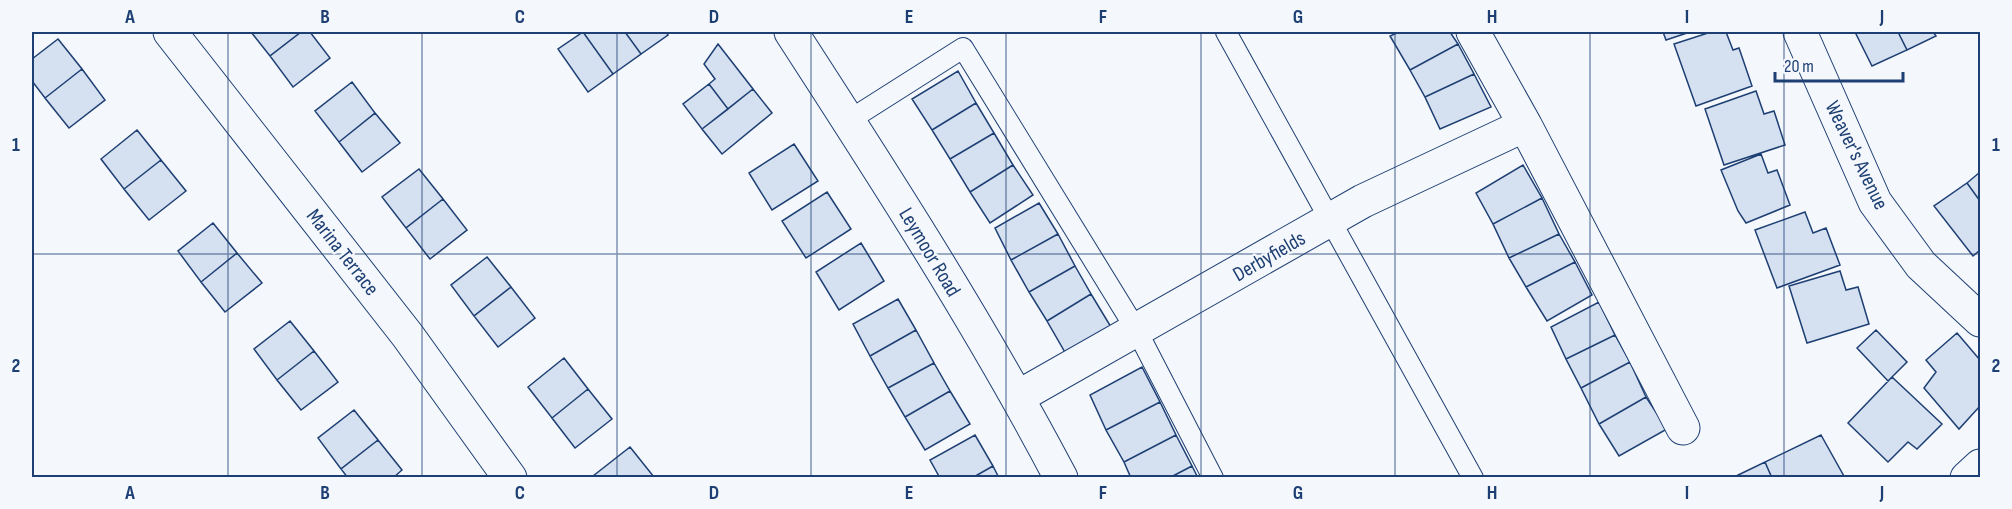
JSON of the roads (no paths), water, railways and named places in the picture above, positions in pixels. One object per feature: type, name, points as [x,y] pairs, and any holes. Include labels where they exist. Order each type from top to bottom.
[{"type":"street","name":"Marina Terrace","points":[[170,32],[408,336],[510,477]]},
{"type":"street","name":"Leymoor Road","points":[[790,32],[848,121],[1018,397],[1061,477]]},
{"type":"street","points":[[1473,32],[1525,125],[1683,428]]},
{"type":"street","name":"Weaver's Avenue","points":[[1800,32],[1875,202],[1921,265],[1979,316]]},
{"type":"street","name":"Derbyfields","points":[[1018,397],[1363,201],[1525,125]]},
{"type":"street","points":[[1967,477],[1980,466]]},
{"type":"lane","points":[[1226,32],[1473,477]]},
{"type":"lane","points":[[848,121],[963,48],[1137,331],[1212,477]]}]
